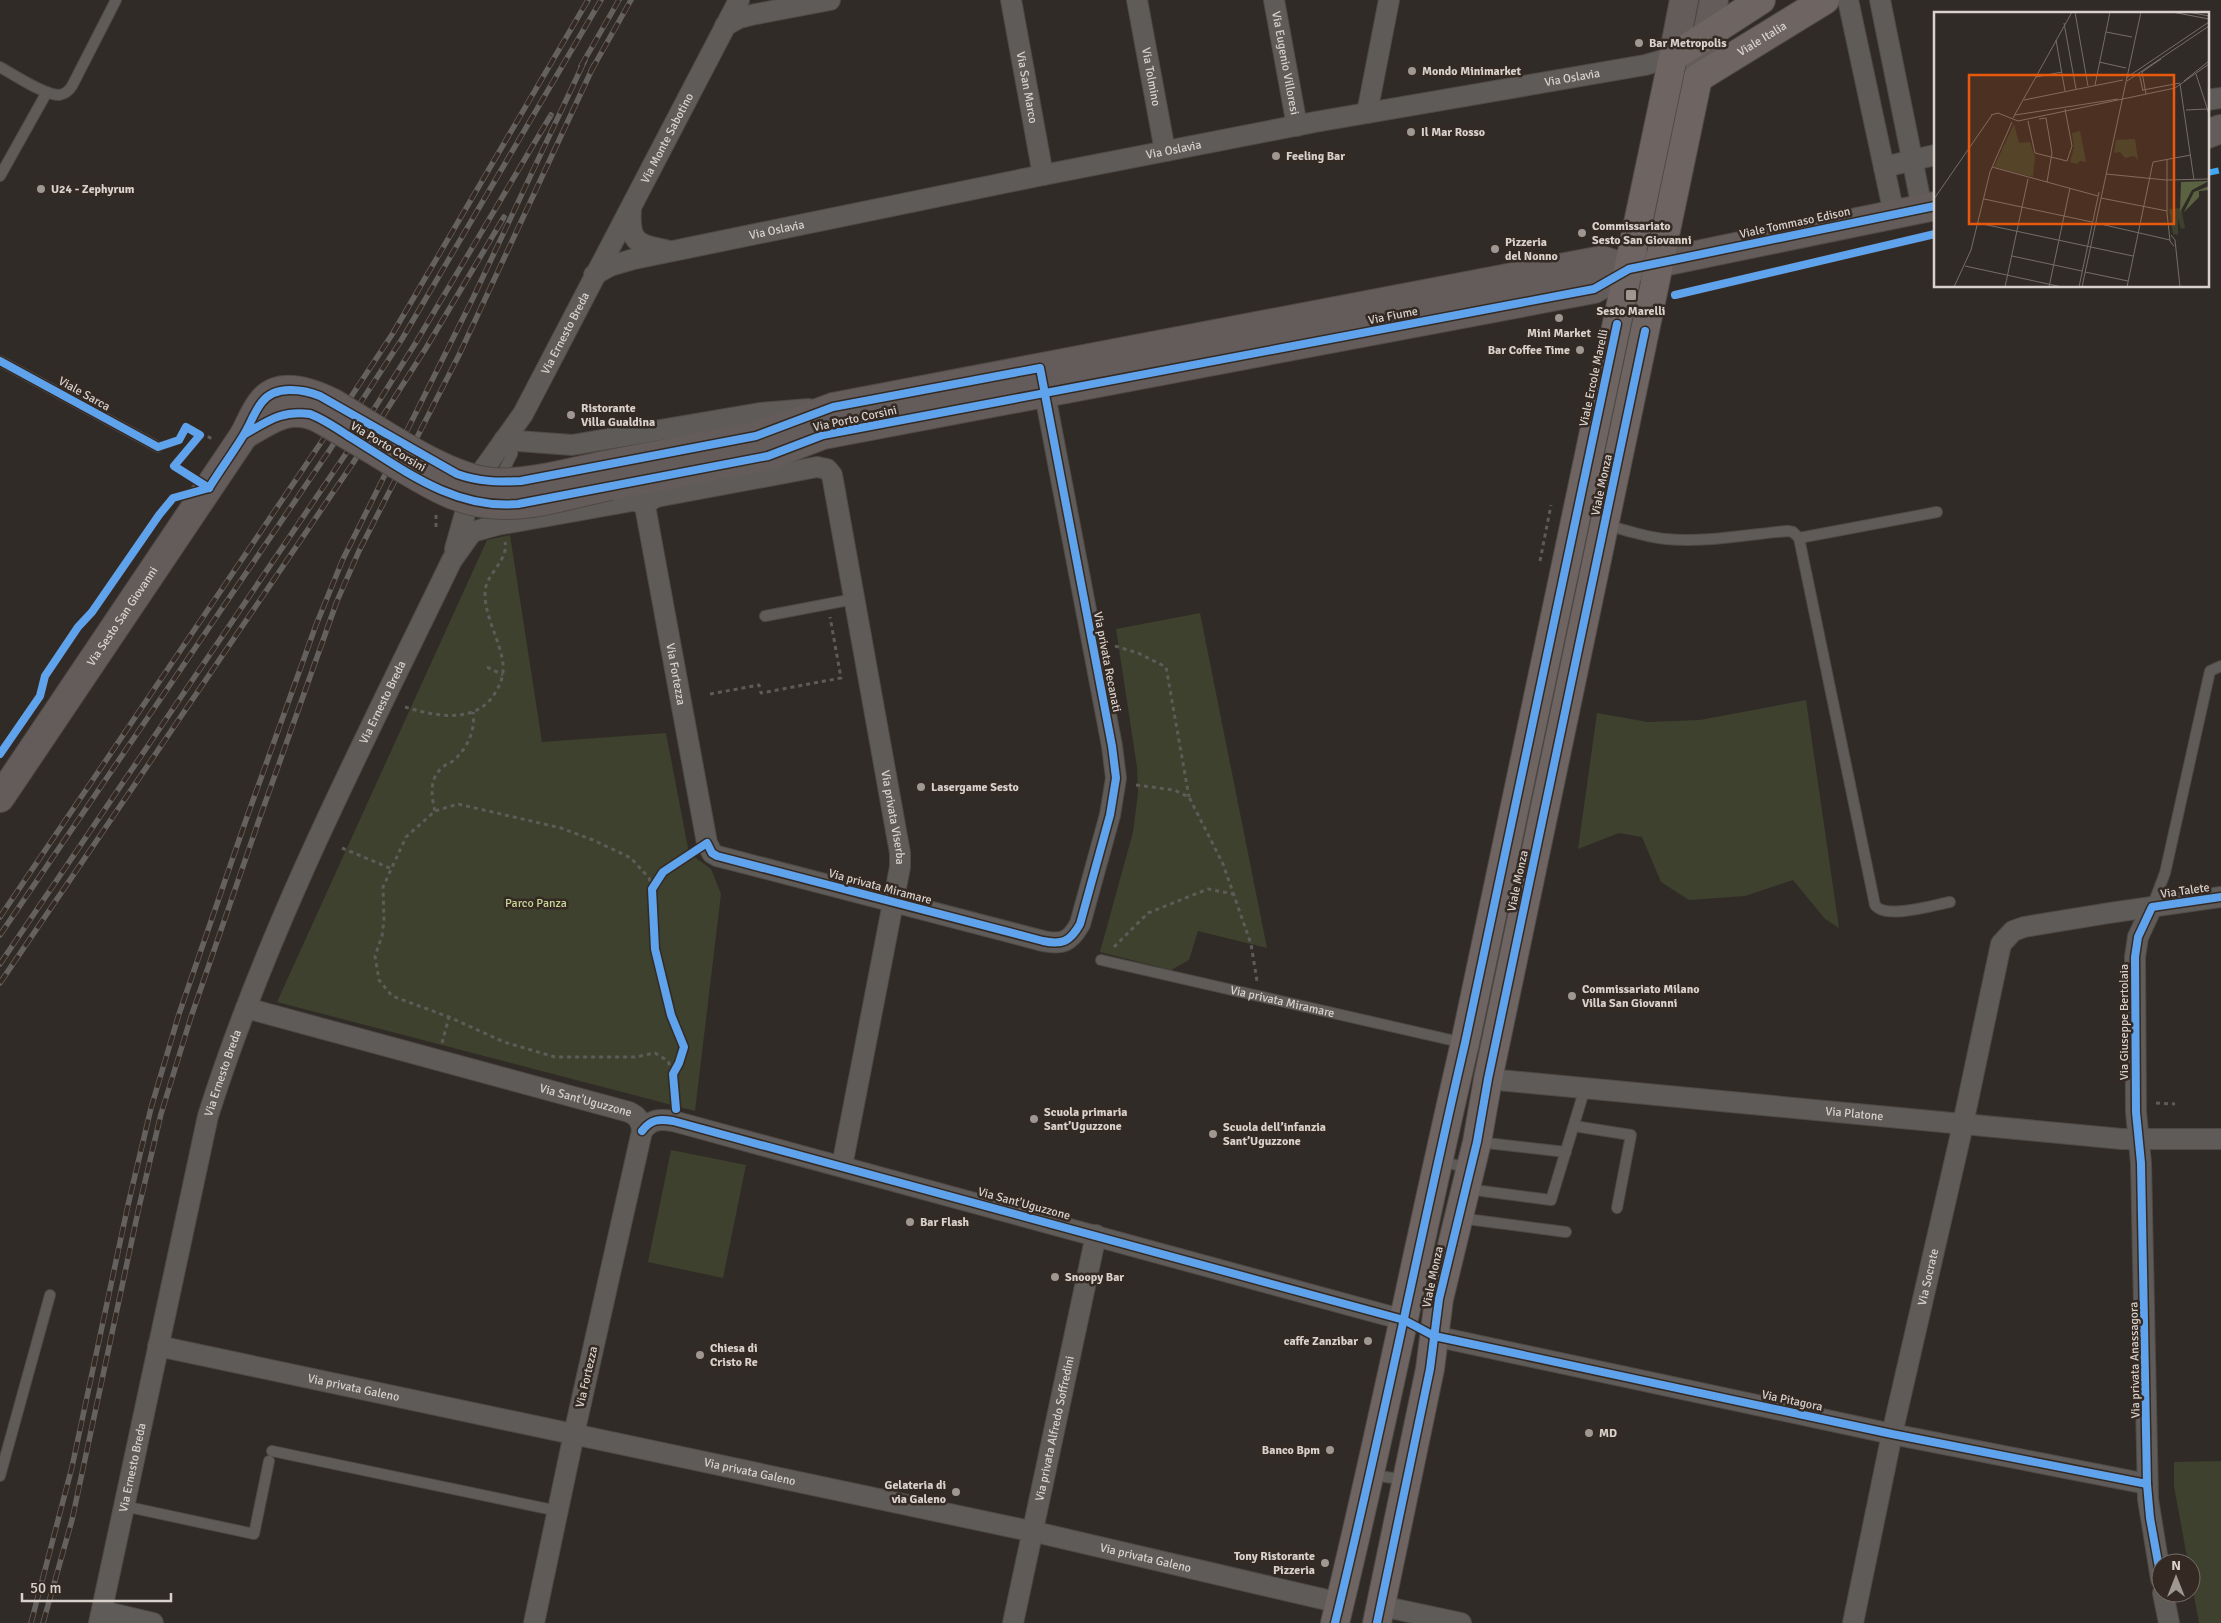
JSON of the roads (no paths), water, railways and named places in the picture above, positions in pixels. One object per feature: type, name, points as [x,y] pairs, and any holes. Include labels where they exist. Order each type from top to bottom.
[{"type":"main road","points":[[1698,78],[1673,58],[1761,0]]},
{"type":"main road","name":"Viale Italia","points":[[1698,78],[1825,0]]},
{"type":"main road","name":"Viale Ercole Marelli","points":[[1614,416],[1628,269],[1673,58]]},
{"type":"main road","name":"Viale Ercole Marelli","points":[[1592,436],[1614,416],[1659,263],[1698,78]]},
{"type":"main road","name":"Viale Monza","points":[[1379,1615],[1430,1369],[1439,1299],[1477,1142],[1488,1079],[1605,524],[1614,416]]},
{"type":"main road","name":"Viale Monza","points":[[1338,1613],[1371,1475],[1465,1043],[1592,436]]},
{"type":"main road","points":[[1404,1320],[1434,1336]]},
{"type":"street","points":[[744,5],[830,0]]},
{"type":"street","name":"Via San Marco","points":[[1011,0],[1042,174]]},
{"type":"street","name":"Via Tolmino","points":[[1137,0],[1165,151]]},
{"type":"street","name":"Via Eugenio Villoresi","points":[[1274,0],[1297,126]]},
{"type":"street","points":[[1367,112],[1390,0]]},
{"type":"street","name":"Viale Ercole Marelli","points":[[1673,58],[1684,0]]},
{"type":"street","name":"Viale Ercole Marelli","points":[[1698,78],[1714,0]]},
{"type":"street","points":[[1848,0],[1894,214]]},
{"type":"street","name":"Viale Tommaso Edison","points":[[1659,263],[1928,207],[1912,160],[1880,0]]},
{"type":"street","name":"Via Monte Sabotino","points":[[594,275],[631,209],[725,26],[738,18],[744,5]]},
{"type":"street","name":"Via Oslavia","points":[[594,275],[620,262],[1042,174],[1367,112],[1645,65],[1673,58]]},
{"type":"street","points":[[2208,100],[2221,98]]},
{"type":"street","points":[[2208,134],[2221,129]]},
{"type":"street","points":[[2208,151],[2221,149]]},
{"type":"street","points":[[1884,167],[1934,155]]},
{"type":"street","name":"Via Oslavia","points":[[631,209],[630,228],[635,239],[643,245],[675,251]]},
{"type":"street","name":"Via Fiume","points":[[1158,372],[1602,260],[1628,269]]},
{"type":"street","points":[[1628,269],[1659,263]]},
{"type":"street","name":"Via Ernesto Breda","points":[[483,470],[509,440],[594,275]]},
{"type":"street","name":"Via Fiume","points":[[1157,345],[1392,314]]},
{"type":"street","name":"Via Porto Corsini","points":[[231,438],[290,412],[310,414],[328,411],[457,474],[474,480],[494,483],[608,476],[768,456],[823,435],[1042,380],[1157,345]]},
{"type":"street","name":"Via Porto Corsini","points":[[509,440],[572,445],[760,413],[833,407],[1042,380],[1158,372]]},
{"type":"street","name":"Via privata Recanati","points":[[1042,380],[1112,746],[1116,778],[1110,815],[1080,924],[1074,935],[1065,942],[1054,943]]},
{"type":"street","name":"Via Porto Corsini","points":[[608,476],[756,436],[833,407]]},
{"type":"street","name":"Via Sesto San Giovanni","points":[[0,798],[231,438]]},
{"type":"street","name":"Via privata Viserba","points":[[645,506],[656,497],[817,467],[827,469],[832,478],[846,601],[900,853],[899,880],[842,1166]]},
{"type":"street","name":"Via Ernesto Breda","points":[[101,1617],[208,1116],[228,1053],[316,844],[470,521],[497,525],[632,501],[637,501],[645,506]]},
{"type":"street","name":"Via Fortezza","points":[[645,506],[707,843]]},
{"type":"street","name":"Via privata Miramare","points":[[707,843],[712,853],[717,856],[1054,943]]},
{"type":"street","name":"Via Talete","points":[[2008,935],[2024,927],[2221,897]]},
{"type":"street","name":"Via Giuseppe Bertolaia","points":[[2138,1140],[2134,966],[2138,937],[2152,907]]},
{"type":"street","name":"Via Socrate","points":[[1853,1623],[1892,1434],[1963,1125],[2000,949],[2008,935]]},
{"type":"street","name":"Via Sant'Uguzzone","points":[[246,1008],[629,1112],[639,1119],[642,1131]]},
{"type":"street","name":"Via Platone","points":[[1488,1079],[2138,1140],[2221,1139]]},
{"type":"street","name":"Via Sant'Uguzzone","points":[[642,1131],[647,1125],[656,1120],[673,1121],[1404,1320]]},
{"type":"street","name":"Via Fortezza","points":[[534,1623],[642,1131]]},
{"type":"street","name":"Via privata Anassagora","points":[[2138,1140],[2143,1213],[2147,1484],[2150,1518],[2156,1553]]},
{"type":"street","name":"Via privata Alfredo Soffredini","points":[[1013,1623],[1096,1235]]},
{"type":"street","name":"Via Pitagora","points":[[1434,1336],[1892,1434],[2147,1484]]},
{"type":"street","name":"Via privata Galeno","points":[[158,1346],[1032,1531],[1338,1613]]},
{"type":"street","points":[[2166,1603],[2169,1623]]},
{"type":"street","points":[[1379,1615],[1461,1623]]},
{"type":"street","points":[[101,1617],[153,1623]]},
{"type":"lane","points":[[0,68],[47,92],[62,95],[72,86],[116,0]]},
{"type":"lane","points":[[0,176],[47,92]]},
{"type":"lane","name":"Viale Sarca","points":[[0,361],[158,447]]},
{"type":"lane","name":"Via Ernesto Breda","points":[[504,470],[512,454],[509,440]]},
{"type":"lane","points":[[1799,538],[1937,512]]},
{"type":"lane","points":[[1605,524],[1664,539],[1690,540],[1788,531],[1793,532],[1799,538],[1869,884],[1875,905],[1882,911],[1894,912],[1950,902]]},
{"type":"lane","points":[[765,616],[846,601]]},
{"type":"lane","name":"Via Giuseppe Bertolaia","points":[[2152,907],[2165,873],[2210,671],[2221,666]]},
{"type":"lane","name":"Via privata Miramare","points":[[1101,960],[1465,1043]]},
{"type":"lane","points":[[1438,1161],[1467,1178],[1551,1200],[1585,1088]]},
{"type":"lane","points":[[1574,1126],[1631,1135],[1617,1208]]},
{"type":"lane","points":[[1477,1142],[1566,1152]]},
{"type":"lane","points":[[1458,1218],[1566,1232]]},
{"type":"lane","points":[[0,1476],[50,1295]]},
{"type":"lane","points":[[124,1506],[254,1534],[271,1456],[558,1511]]},
{"type":"lane","points":[[1371,1475],[1407,1480]]},
{"type":"railway","points":[[0,917],[393,333],[588,0]]},
{"type":"railway","points":[[0,935],[329,451],[402,339],[601,0]]},
{"type":"railway","points":[[581,66],[619,0]]},
{"type":"railway","points":[[591,71],[631,0]]},
{"type":"railway","points":[[31,1623],[72,1467],[128,1205],[151,1108],[179,1014],[247,817],[316,625],[343,559],[473,298],[585,60]]},
{"type":"railway","points":[[43,1623],[72,1520],[139,1207],[161,1114],[191,1017],[259,820],[337,601],[359,551],[459,355],[594,65]]},
{"type":"railway","points":[[0,964],[345,455],[415,344],[551,115]]},
{"type":"railway","points":[[0,983],[353,463],[426,348],[504,217]]},
{"type":"place","name":"Bar Metropolis","points":[[1639,43]]},
{"type":"place","name":"Mondo Minimarket","points":[[1412,71]]},
{"type":"place","name":"Il Mar Rosso","points":[[1411,132]]},
{"type":"place","name":"Feeling Bar","points":[[1276,156]]},
{"type":"place","name":"U24 - Zephyrum","points":[[41,189]]},
{"type":"place","name":"Commissariato Sesto San Giovanni","points":[[1582,233]]},
{"type":"place","name":"Pizzeria del Nonno","points":[[1495,249]]},
{"type":"place","name":"Sesto Marelli","points":[[1631,295]]},
{"type":"place","name":"Mini Market","points":[[1559,318]]},
{"type":"place","name":"Bar Coffee Time","points":[[1580,350]]},
{"type":"place","name":"Ristorante Villa Gualdina","points":[[571,415]]},
{"type":"place","name":"Lasergame Sesto","points":[[921,787]]},
{"type":"place","name":"Commissariato Milano Villa San Giovanni","points":[[1572,996]]},
{"type":"place","name":"Scuola primaria Sant’Uguzzone","points":[[1034,1119]]},
{"type":"place","name":"Scuola dell’infanzia Sant’Uguzzone","points":[[1213,1134]]},
{"type":"place","name":"Bar Flash","points":[[910,1222]]},
{"type":"place","name":"Snoopy Bar","points":[[1055,1277]]},
{"type":"place","name":"caffe Zanzibar","points":[[1368,1341]]},
{"type":"place","name":"Chiesa di Cristo Re","points":[[700,1355]]},
{"type":"place","name":"MD","points":[[1589,1433]]},
{"type":"place","name":"Banco Bpm","points":[[1330,1450]]},
{"type":"place","name":"Gelateria di via Galeno","points":[[956,1492]]},
{"type":"place","name":"Tony Ristorante Pizzeria","points":[[1325,1563]]},
{"type":"park label","name":"Parco Panza","points":[[536,903]]}]
